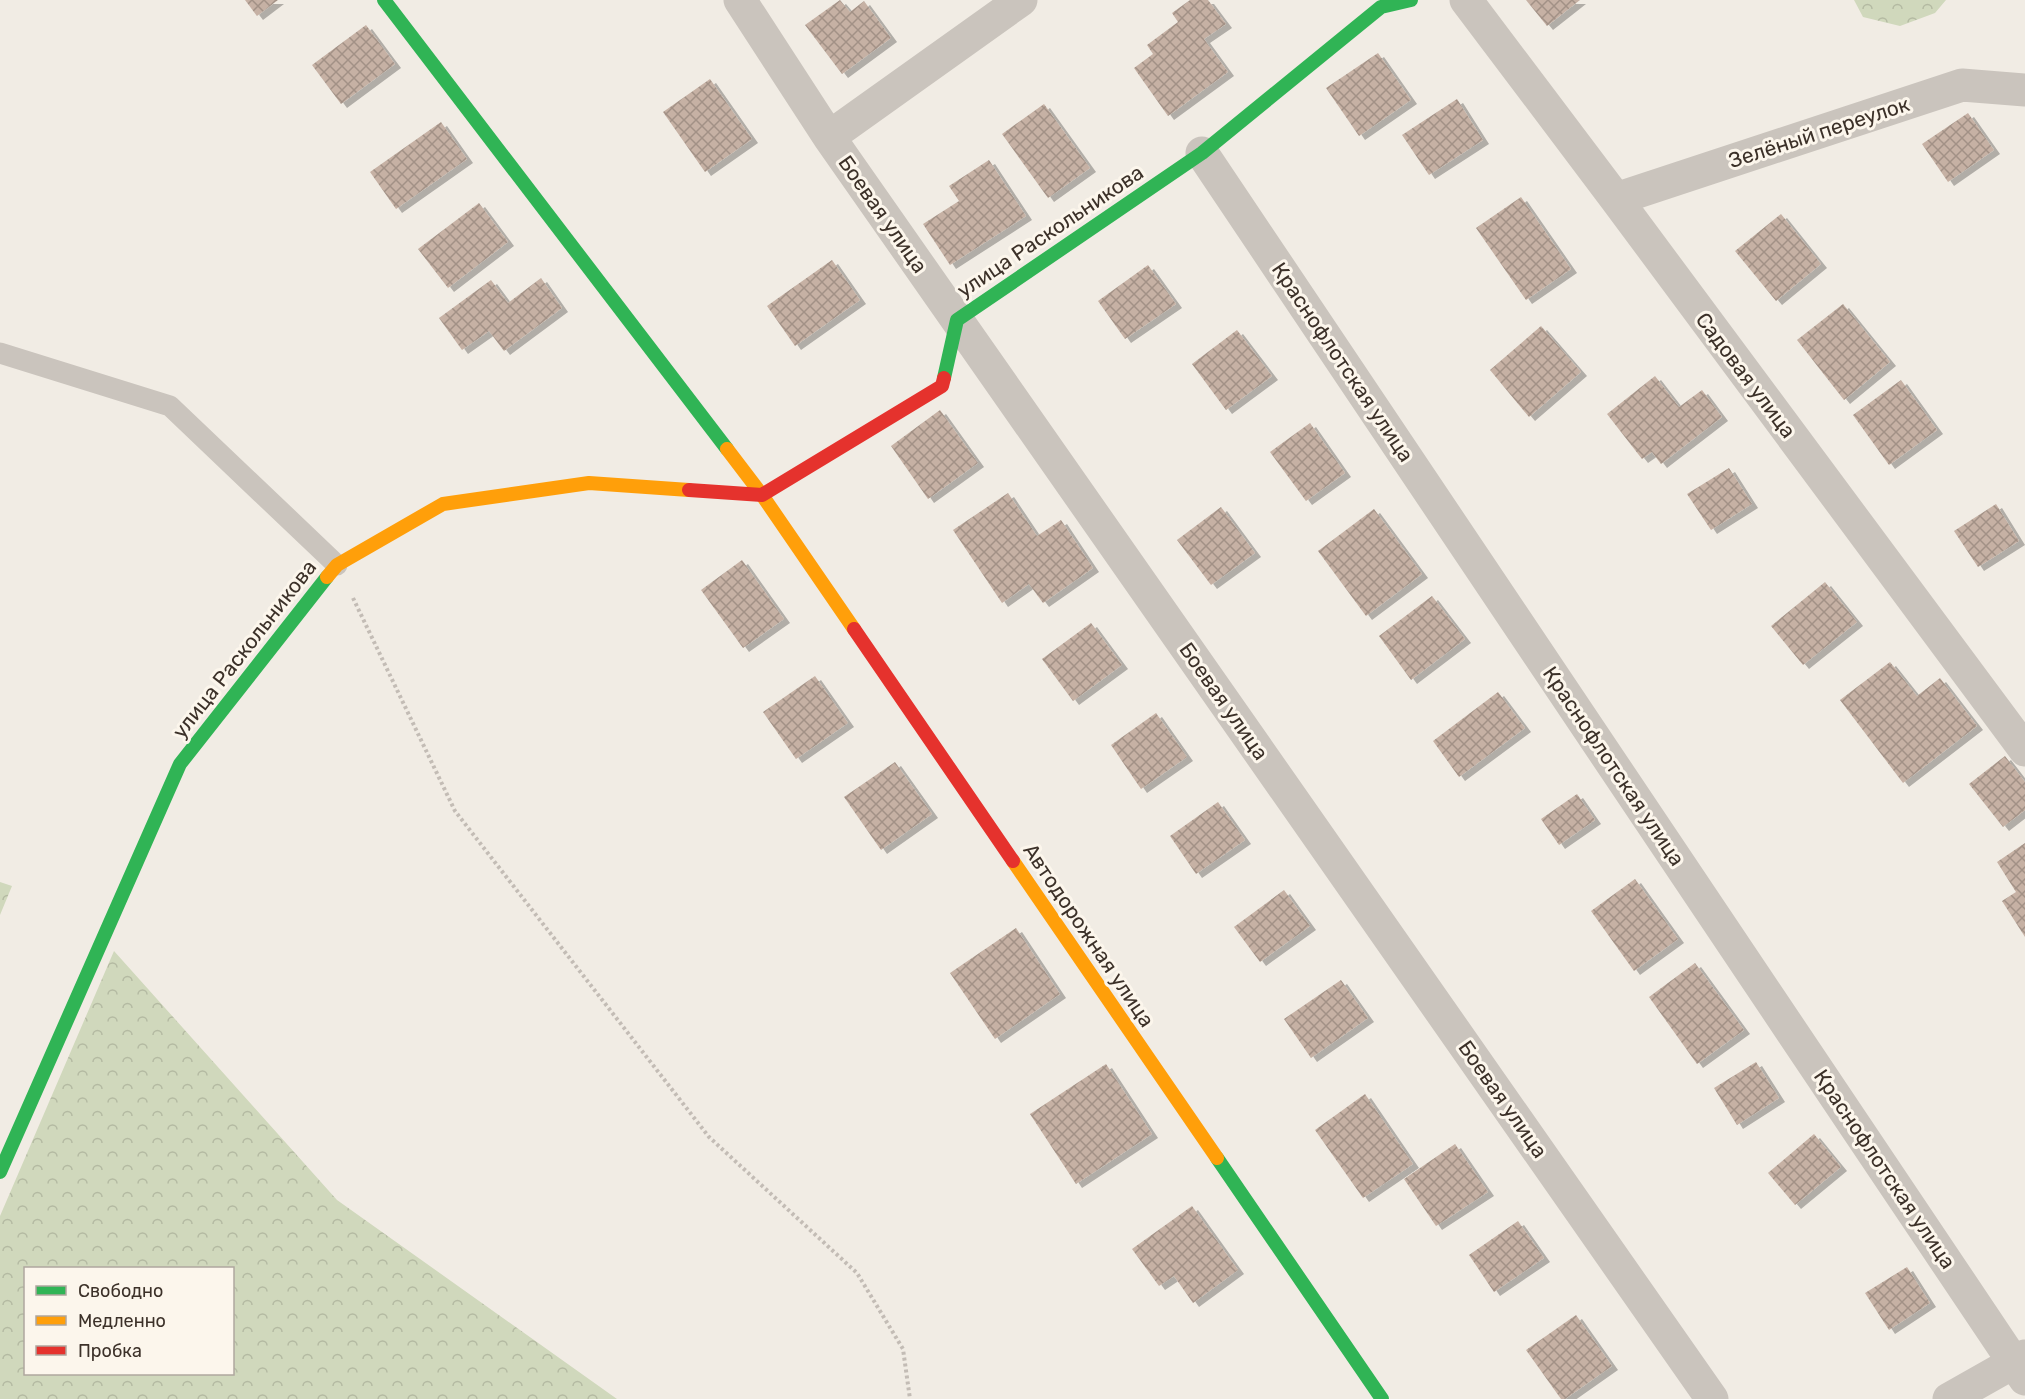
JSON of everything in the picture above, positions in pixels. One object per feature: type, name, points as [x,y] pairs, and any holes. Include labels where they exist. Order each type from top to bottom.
[{"type":"street","name":"Автодорожная улица","points":[[384,0],[762,495],[1382,1399]]},
{"type":"street","name":"Боевая улица","points":[[741,0],[829,137],[1712,1399]]},
{"type":"street","points":[[829,137],[1021,0]]},
{"type":"street","name":"улица Раскольникова","points":[[0,1172],[180,764],[337,565],[443,504],[589,483],[762,495],[942,387],[957,320],[1202,153],[1381,7],[1411,0]]},
{"type":"street","name":"Садовая улица","points":[[1466,0],[2025,750]]},
{"type":"street","name":"Зелёный переулок","points":[[1616,199],[1962,85],[2025,90]]},
{"type":"street","name":"Краснофлотская улица","points":[[1202,153],[2021,1365]]},
{"type":"street","points":[[1949,1399],[2021,1365]]},
{"type":"lane","points":[[0,352],[170,406],[337,565]]},
{"type":"path","points":[[337,565],[455,811],[709,1137],[857,1273],[903,1349],[910,1399]]},
{"type":"green space","points":[[1854,0],[1946,0],[1935,13],[1900,26],[1863,17]]},
{"type":"green space","points":[[0,882],[12,886],[0,915]]},
{"type":"green space","points":[[114,951],[337,1200],[617,1399],[0,1399],[0,1216]]},
{"type":"building","points":[[245,0],[278,0],[257,16]]},
{"type":"building","points":[[840,0],[850,12],[864,1],[891,38],[842,74],[805,25]]},
{"type":"building","points":[[1190,0],[1208,0],[1226,24],[1204,39],[1228,72],[1168,116],[1134,68],[1153,54],[1147,45],[1178,22],[1172,13]]},
{"type":"building","points":[[1526,0],[1580,0],[1547,26]]},
{"type":"building","points":[[366,25],[395,64],[341,104],[312,65]]},
{"type":"building","points":[[1378,53],[1411,100],[1359,136],[1326,88]]},
{"type":"building","points":[[710,79],[752,139],[705,172],[663,112]]},
{"type":"building","points":[[1457,99],[1483,140],[1429,175],[1402,135]]},
{"type":"building","points":[[1044,104],[1090,168],[1048,198],[1002,134]]},
{"type":"building","points":[[1968,113],[1994,150],[1948,182],[1922,144]]},
{"type":"building","points":[[441,122],[467,159],[396,209],[370,172]]},
{"type":"building","points":[[989,160],[1026,216],[950,265],[923,224],[959,201],[949,186]]},
{"type":"building","points":[[1521,197],[1571,269],[1526,300],[1476,228]]},
{"type":"building","points":[[479,203],[508,242],[448,288],[418,249]]},
{"type":"building","points":[[1781,214],[1821,264],[1776,301],[1735,251]]},
{"type":"building","points":[[832,260],[860,300],[795,346],[767,306]]},
{"type":"building","points":[[1148,265],[1176,304],[1125,339],[1098,301]]},
{"type":"building","points":[[541,278],[562,308],[504,351],[489,331],[462,350],[439,318],[491,280],[508,303]]},
{"type":"building","points":[[1843,304],[1890,362],[1844,400],[1797,340]]},
{"type":"building","points":[[1541,326],[1581,372],[1529,417],[1490,370]]},
{"type":"building","points":[[1237,330],[1272,376],[1226,410],[1192,364]]},
{"type":"building","points":[[1655,376],[1679,407],[1702,390],[1722,417],[1661,464],[1652,452],[1642,459],[1607,414]]},
{"type":"building","points":[[1901,380],[1937,430],[1889,465],[1853,415]]},
{"type":"building","points":[[940,410],[978,463],[928,499],[891,446]]},
{"type":"building","points":[[1310,423],[1345,473],[1306,501],[1270,452]]},
{"type":"building","points":[[1729,468],[1752,504],[1711,530],[1687,494]]},
{"type":"building","points":[[1008,493],[1037,536],[1061,520],[1093,568],[1043,603],[1029,584],[1002,603],[953,530]]},
{"type":"building","points":[[1996,504],[2019,541],[1978,567],[1954,531]]},
{"type":"building","points":[[1221,507],[1255,553],[1211,585],[1177,540]]},
{"type":"building","points":[[1374,509],[1422,574],[1366,616],[1318,551]]},
{"type":"building","points":[[742,560],[784,619],[743,648],[701,590]]},
{"type":"building","points":[[1825,582],[1857,622],[1803,665],[1771,626]]},
{"type":"building","points":[[1432,596],[1465,639],[1411,680],[1379,636]]},
{"type":"building","points":[[1091,623],[1122,665],[1073,701],[1042,659]]},
{"type":"building","points":[[1890,662],[1917,696],[1940,678],[1977,726],[1903,783],[1840,700]]},
{"type":"building","points":[[815,676],[848,723],[796,759],[763,712]]},
{"type":"building","points":[[1498,692],[1525,728],[1459,777],[1433,741]]},
{"type":"building","points":[[1156,713],[1187,757],[1141,789],[1111,745]]},
{"type":"building","points":[[2005,756],[2025,782],[2025,810],[2003,827],[1969,784]]},
{"type":"building","points":[[895,762],[932,814],[881,850],[844,797]]},
{"type":"building","points":[[1577,794],[1595,820],[1559,845],[1541,819]]},
{"type":"building","points":[[1218,802],[1245,840],[1196,874],[1170,836]]},
{"type":"building","points":[[2025,843],[2025,937],[2002,901],[2016,892],[1997,862]]},
{"type":"building","points":[[1635,879],[1678,939],[1634,971],[1591,911]]},
{"type":"building","points":[[1284,890],[1310,926],[1260,962],[1234,927]]},
{"type":"building","points":[[1016,928],[1060,994],[995,1039],[950,973]]},
{"type":"building","points":[[1695,963],[1744,1030],[1697,1064],[1649,997]]},
{"type":"building","points":[[1341,980],[1368,1018],[1311,1058],[1284,1019]]},
{"type":"building","points":[[1756,1062],[1779,1098],[1737,1125],[1714,1088]]},
{"type":"building","points":[[1106,1064],[1152,1134],[1076,1184],[1030,1114]]},
{"type":"building","points":[[1365,1094],[1413,1164],[1363,1198],[1315,1130]]},
{"type":"building","points":[[1814,1134],[1841,1167],[1795,1205],[1768,1173]]},
{"type":"building","points":[[1455,1144],[1488,1192],[1436,1226],[1404,1179]]},
{"type":"building","points":[[1192,1206],[1238,1270],[1193,1303],[1174,1276],[1159,1286],[1132,1249]]},
{"type":"building","points":[[1518,1221],[1544,1258],[1494,1292],[1469,1255]]},
{"type":"building","points":[[1907,1267],[1930,1303],[1889,1330],[1865,1293]]},
{"type":"building","points":[[1576,1315],[1612,1366],[1565,1399],[1561,1399],[1526,1350]]},
{"type":"traffic: fast","points":[[384,0],[727,449]]},
{"type":"traffic: fast","points":[[944,378],[957,320],[1202,153],[1381,7],[1411,0]]},
{"type":"traffic: fast","points":[[0,1172],[180,764],[327,577]]},
{"type":"traffic: fast","points":[[1217,1158],[1382,1399]]},
{"type":"traffic: slow","points":[[727,449],[762,495],[854,629]]},
{"type":"traffic: slow","points":[[327,577],[337,565],[443,504],[589,483],[689,490]]},
{"type":"traffic: slow","points":[[1013,861],[1217,1158]]},
{"type":"traffic: jam","points":[[689,490],[762,495],[942,386],[944,378]]},
{"type":"traffic: jam","points":[[854,629],[1013,861]]}]
